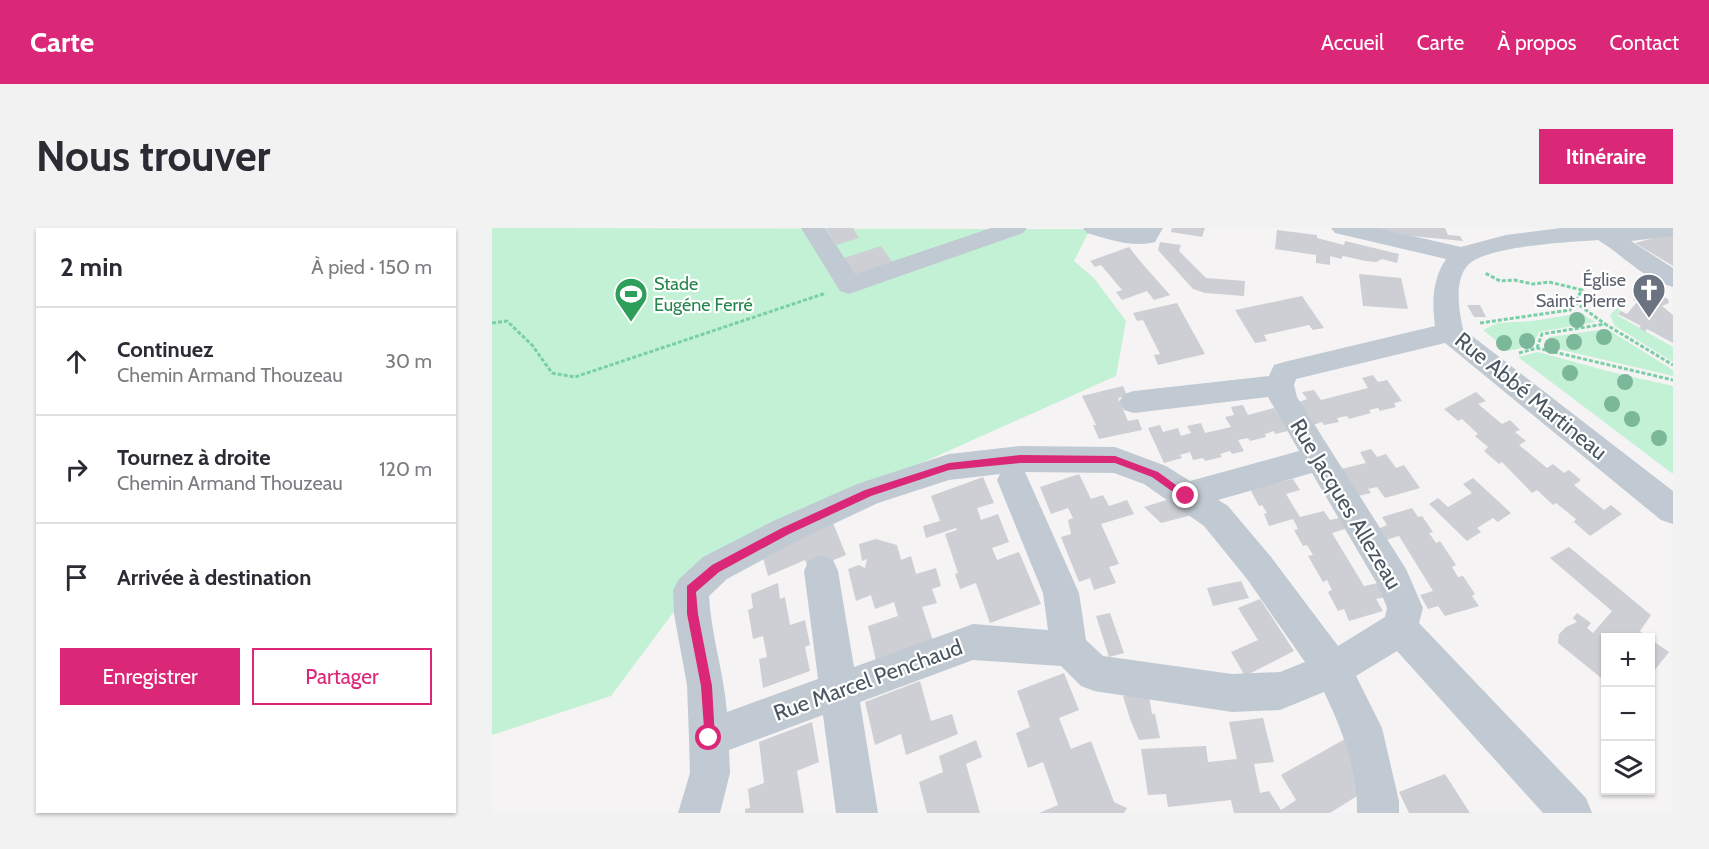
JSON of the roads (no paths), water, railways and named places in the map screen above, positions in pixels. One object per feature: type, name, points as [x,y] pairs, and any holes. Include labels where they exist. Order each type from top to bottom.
[{"type":"street","points":[[813,228],[849,285],[1015,228]]},
{"type":"street","points":[[1095,228],[1134,237],[1146,237],[1150,228]]},
{"type":"street","points":[[1343,228],[1473,263],[1487,246],[1603,232],[1673,229]]},
{"type":"street","points":[[1603,232],[1673,279]]},
{"type":"street","name":"Rue Abbé Martineau","points":[[1473,263],[1455,264],[1446,300],[1445,306],[1460,328],[1673,510]]},
{"type":"street","points":[[1134,402],[1280,385],[1284,372],[1301,366],[1460,328]]},
{"type":"street","name":"Rue Jacques Allezeau","points":[[1280,385],[1283,399],[1394,580],[1405,608],[1400,628]]},
{"type":"street","points":[[1186,496],[1320,458]]},
{"type":"street","points":[[699,813],[710,773],[709,738],[706,686],[691,590],[715,568],[785,531],[868,493],[949,467],[1020,459],[1115,460],[1155,475],[1216,516],[1259,568],[1333,670],[1362,729],[1378,801],[1378,813]]},
{"type":"street","points":[[1013,480],[1061,593],[1069,649],[1094,673],[1232,693],[1280,691],[1333,670],[1400,628],[1571,813]]},
{"type":"street","points":[[821,571],[857,813]]},
{"type":"street","name":"Rue Marcel Penchaud","points":[[709,738],[973,642],[1069,649]]},
{"type":"place","name":"Église Saint-Pierre","points":[[1649,319]]},
{"type":"place","name":"Stade Eugéne Ferré","points":[[631,323]]}]
